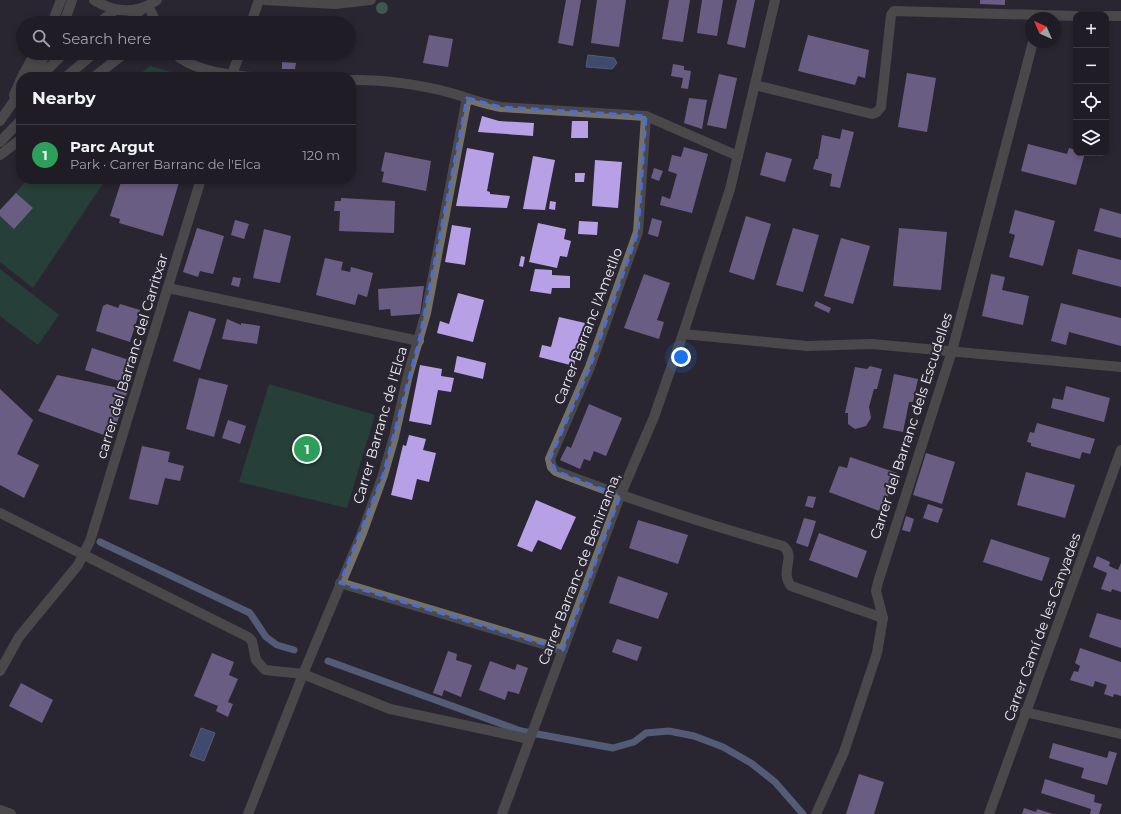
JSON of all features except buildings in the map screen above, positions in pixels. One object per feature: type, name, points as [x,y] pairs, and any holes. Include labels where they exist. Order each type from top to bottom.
[{"type":"street","points":[[55,16],[61,0]]},
{"type":"street","points":[[66,16],[72,0]]},
{"type":"street","points":[[94,0],[115,10],[130,11],[146,7]]},
{"type":"street","points":[[135,16],[157,0]]},
{"type":"street","points":[[253,16],[259,0]]},
{"type":"street","points":[[264,0],[335,4],[371,0]]},
{"type":"street","name":"Carrer Barranc de Benirrama,","points":[[502,814],[620,496],[654,417],[683,334],[730,189],[775,0]]},
{"type":"street","points":[[146,7],[152,16]]},
{"type":"street","points":[[108,16],[115,10]]},
{"type":"street","points":[[755,84],[872,114],[877,112],[881,107],[891,15],[894,11],[1025,16]]},
{"type":"street","points":[[1061,16],[1073,16]]},
{"type":"street","points":[[1109,16],[1121,16]]},
{"type":"street","name":"Carrer del Barranc dels Escudelles","points":[[816,814],[844,752],[877,653],[883,618],[876,591],[878,582],[952,351],[1031,48]]},
{"type":"street","points":[[24,72],[31,60]]},
{"type":"street","points":[[34,72],[42,60]]},
{"type":"street","points":[[45,72],[57,60]]},
{"type":"street","points":[[72,72],[86,60]]},
{"type":"street","points":[[100,72],[116,60]]},
{"type":"street","points":[[183,60],[196,66],[218,72]]},
{"type":"street","points":[[233,72],[238,60]]},
{"type":"street","points":[[356,80],[366,79],[450,93],[480,103],[501,107],[646,116],[738,156]]},
{"type":"street","points":[[9,108],[16,90]]},
{"type":"street","points":[[0,121],[16,98]]},
{"type":"street","name":"Carrer Barranc de l'Elca","points":[[248,814],[303,674],[362,533],[383,475],[408,375],[426,313],[445,204],[467,98]]},
{"type":"street","points":[[9,108],[16,101]]},
{"type":"street","name":"Carrer Barranc l'Ametllo","points":[[620,496],[556,471],[552,467],[550,459],[590,367],[638,232],[646,116]]},
{"type":"street","points":[[0,142],[16,125]]},
{"type":"street","points":[[0,161],[4,152],[16,143]]},
{"type":"street","name":"carrer del Barranc del Carritxar","points":[[0,671],[19,637],[70,574],[83,555],[90,541],[199,184]]},
{"type":"street","points":[[168,288],[419,341]]},
{"type":"street","points":[[683,334],[807,346],[872,344],[1121,367]]},
{"type":"street","name":"Carrer Camí de les Canyades","points":[[989,814],[1121,450]]},
{"type":"street","points":[[620,496],[691,520],[783,546],[788,550],[790,555],[786,574],[787,581],[791,586],[883,618]]},
{"type":"street","points":[[0,513],[248,636],[252,641],[256,660],[265,670],[303,674],[390,709],[530,739]]},
{"type":"street","points":[[340,583],[563,650]]},
{"type":"street","points":[[1025,712],[1121,734]]},
{"type":"street","points":[[0,810],[11,814]]},
{"type":"highlighted area","points":[[467,98],[501,107],[646,116],[638,232],[590,367],[550,459],[556,471],[620,496],[563,650],[340,583],[383,475],[419,341]]},
{"type":"green space","points":[[150,66],[171,72],[142,72]]},
{"type":"green space","points":[[23,184],[103,184],[33,288],[0,262],[0,210]]},
{"type":"green space","points":[[0,269],[59,315],[38,345],[0,316]]},
{"type":"green space","points":[[269,384],[375,415],[347,508],[239,482]]},
{"type":"water","points":[[588,55],[614,58],[617,63],[612,69],[586,67]]},
{"type":"water","points":[[201,728],[215,733],[204,761],[190,756]]},
{"type":"waterway","points":[[100,542],[250,613],[266,637],[277,645],[294,650]]},
{"type":"waterway","points":[[328,661],[521,731],[613,748],[634,742],[646,733],[669,731],[694,736],[723,747],[751,763],[775,782],[803,814]]},
{"type":"place","name":"Parc Argut","points":[[307,449]]}]
